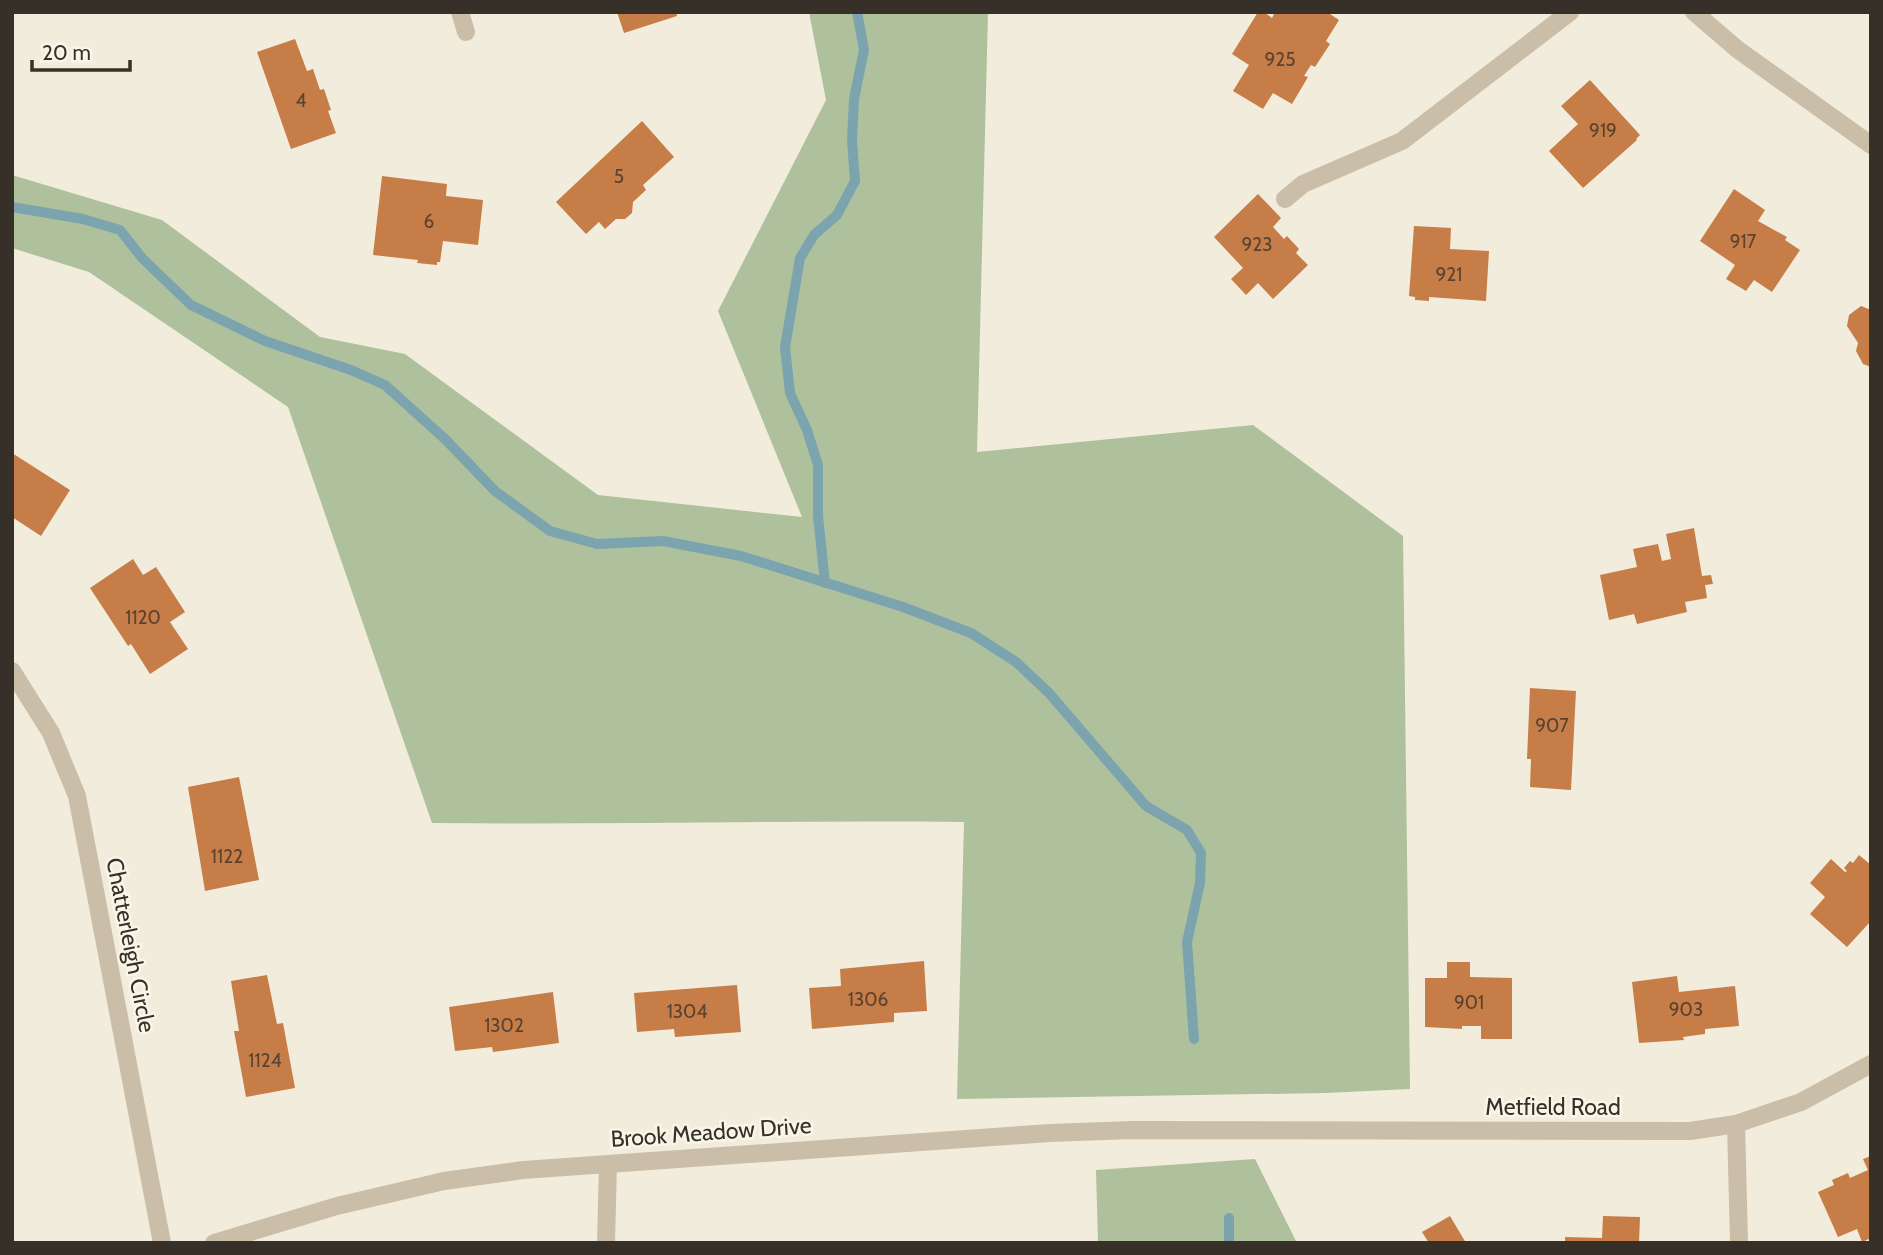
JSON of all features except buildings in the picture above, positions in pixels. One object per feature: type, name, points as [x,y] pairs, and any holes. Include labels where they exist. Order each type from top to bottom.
[{"type":"street","points":[[460,12],[466,32]]},
{"type":"street","points":[[1285,199],[1303,184],[1402,141],[1570,12]]},
{"type":"street","points":[[1694,12],[1737,50],[1871,145]]},
{"type":"street","name":"Chatterleigh Circle","points":[[12,671],[51,733],[77,796],[162,1243]]},
{"type":"street","name":"Metfield Road","points":[[1220,1131],[1690,1131],[1737,1125],[1801,1102],[1871,1064]]},
{"type":"street","points":[[1737,1125],[1739,1243]]},
{"type":"street","name":"Brook Meadow Drive","points":[[214,1243],[337,1206],[444,1181],[523,1170],[1050,1133],[1220,1131]]},
{"type":"street","points":[[606,1243],[608,1164]]},
{"type":"green space","points":[[809,12],[988,12],[977,452],[1253,425],[1403,536],[1410,1089],[1325,1093],[957,1099],[964,822],[432,823],[288,407],[89,272],[12,248],[12,175],[162,220],[320,337],[405,354],[598,495],[802,517],[718,311],[826,100]]},
{"type":"green space","points":[[1255,1159],[1297,1243],[1098,1243],[1096,1170]]},
{"type":"waterway","points":[[825,583],[818,516],[818,465],[807,430],[790,393],[785,347],[800,258],[814,235],[837,215],[855,181],[852,141],[854,99],[864,50],[857,12]]},
{"type":"waterway","points":[[12,207],[83,219],[120,230],[143,259],[191,305],[265,341],[351,370],[385,385],[445,439],[495,491],[550,531],[597,544],[663,541],[741,556],[903,607],[971,633],[1016,662],[1049,693],[1146,806],[1187,830],[1201,853],[1200,883],[1187,942],[1194,1039]]},
{"type":"waterway","points":[[1229,1218],[1229,1243]]}]
